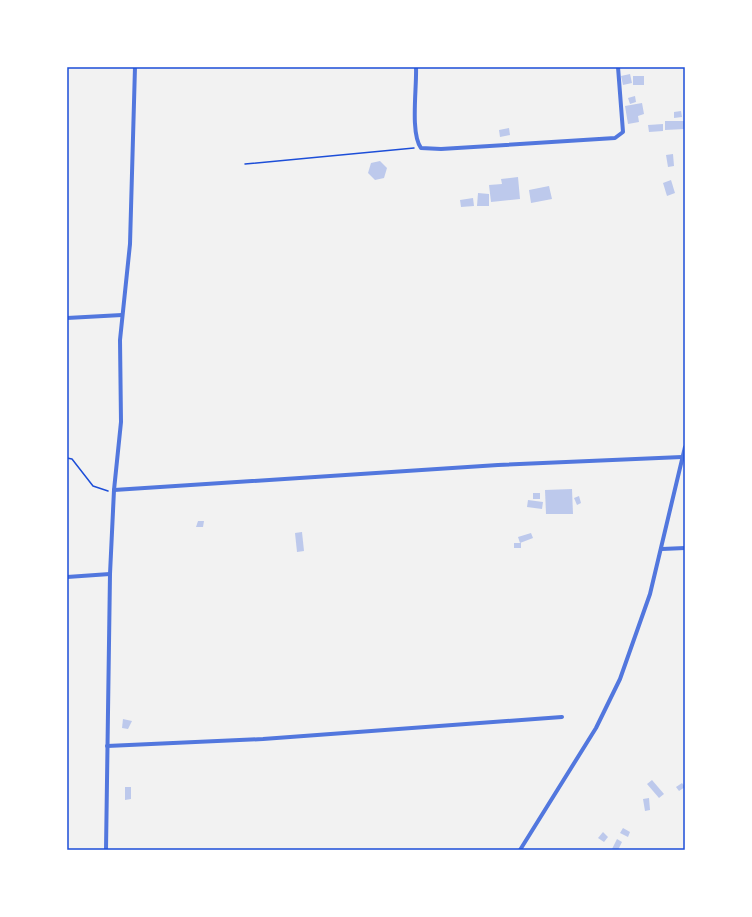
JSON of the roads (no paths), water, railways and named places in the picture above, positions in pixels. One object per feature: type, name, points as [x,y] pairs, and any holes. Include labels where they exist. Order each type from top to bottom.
[{"type":"street","points":[[106,850],[110,574],[114,492],[121,422],[120,340],[130,244],[135,67]]},
{"type":"street","points":[[416,67],[415,125],[417,143],[421,148],[477,148],[615,138],[623,132],[618,67]]},
{"type":"street","points":[[67,318],[122,315]]},
{"type":"street","points":[[520,850],[596,728],[620,679],[636,638],[662,549],[685,449]]},
{"type":"street","points":[[114,492],[483,466],[682,457]]},
{"type":"street","points":[[662,549],[685,548]]},
{"type":"street","points":[[67,577],[110,574]]},
{"type":"street","points":[[107,746],[278,738],[562,717]]}]
